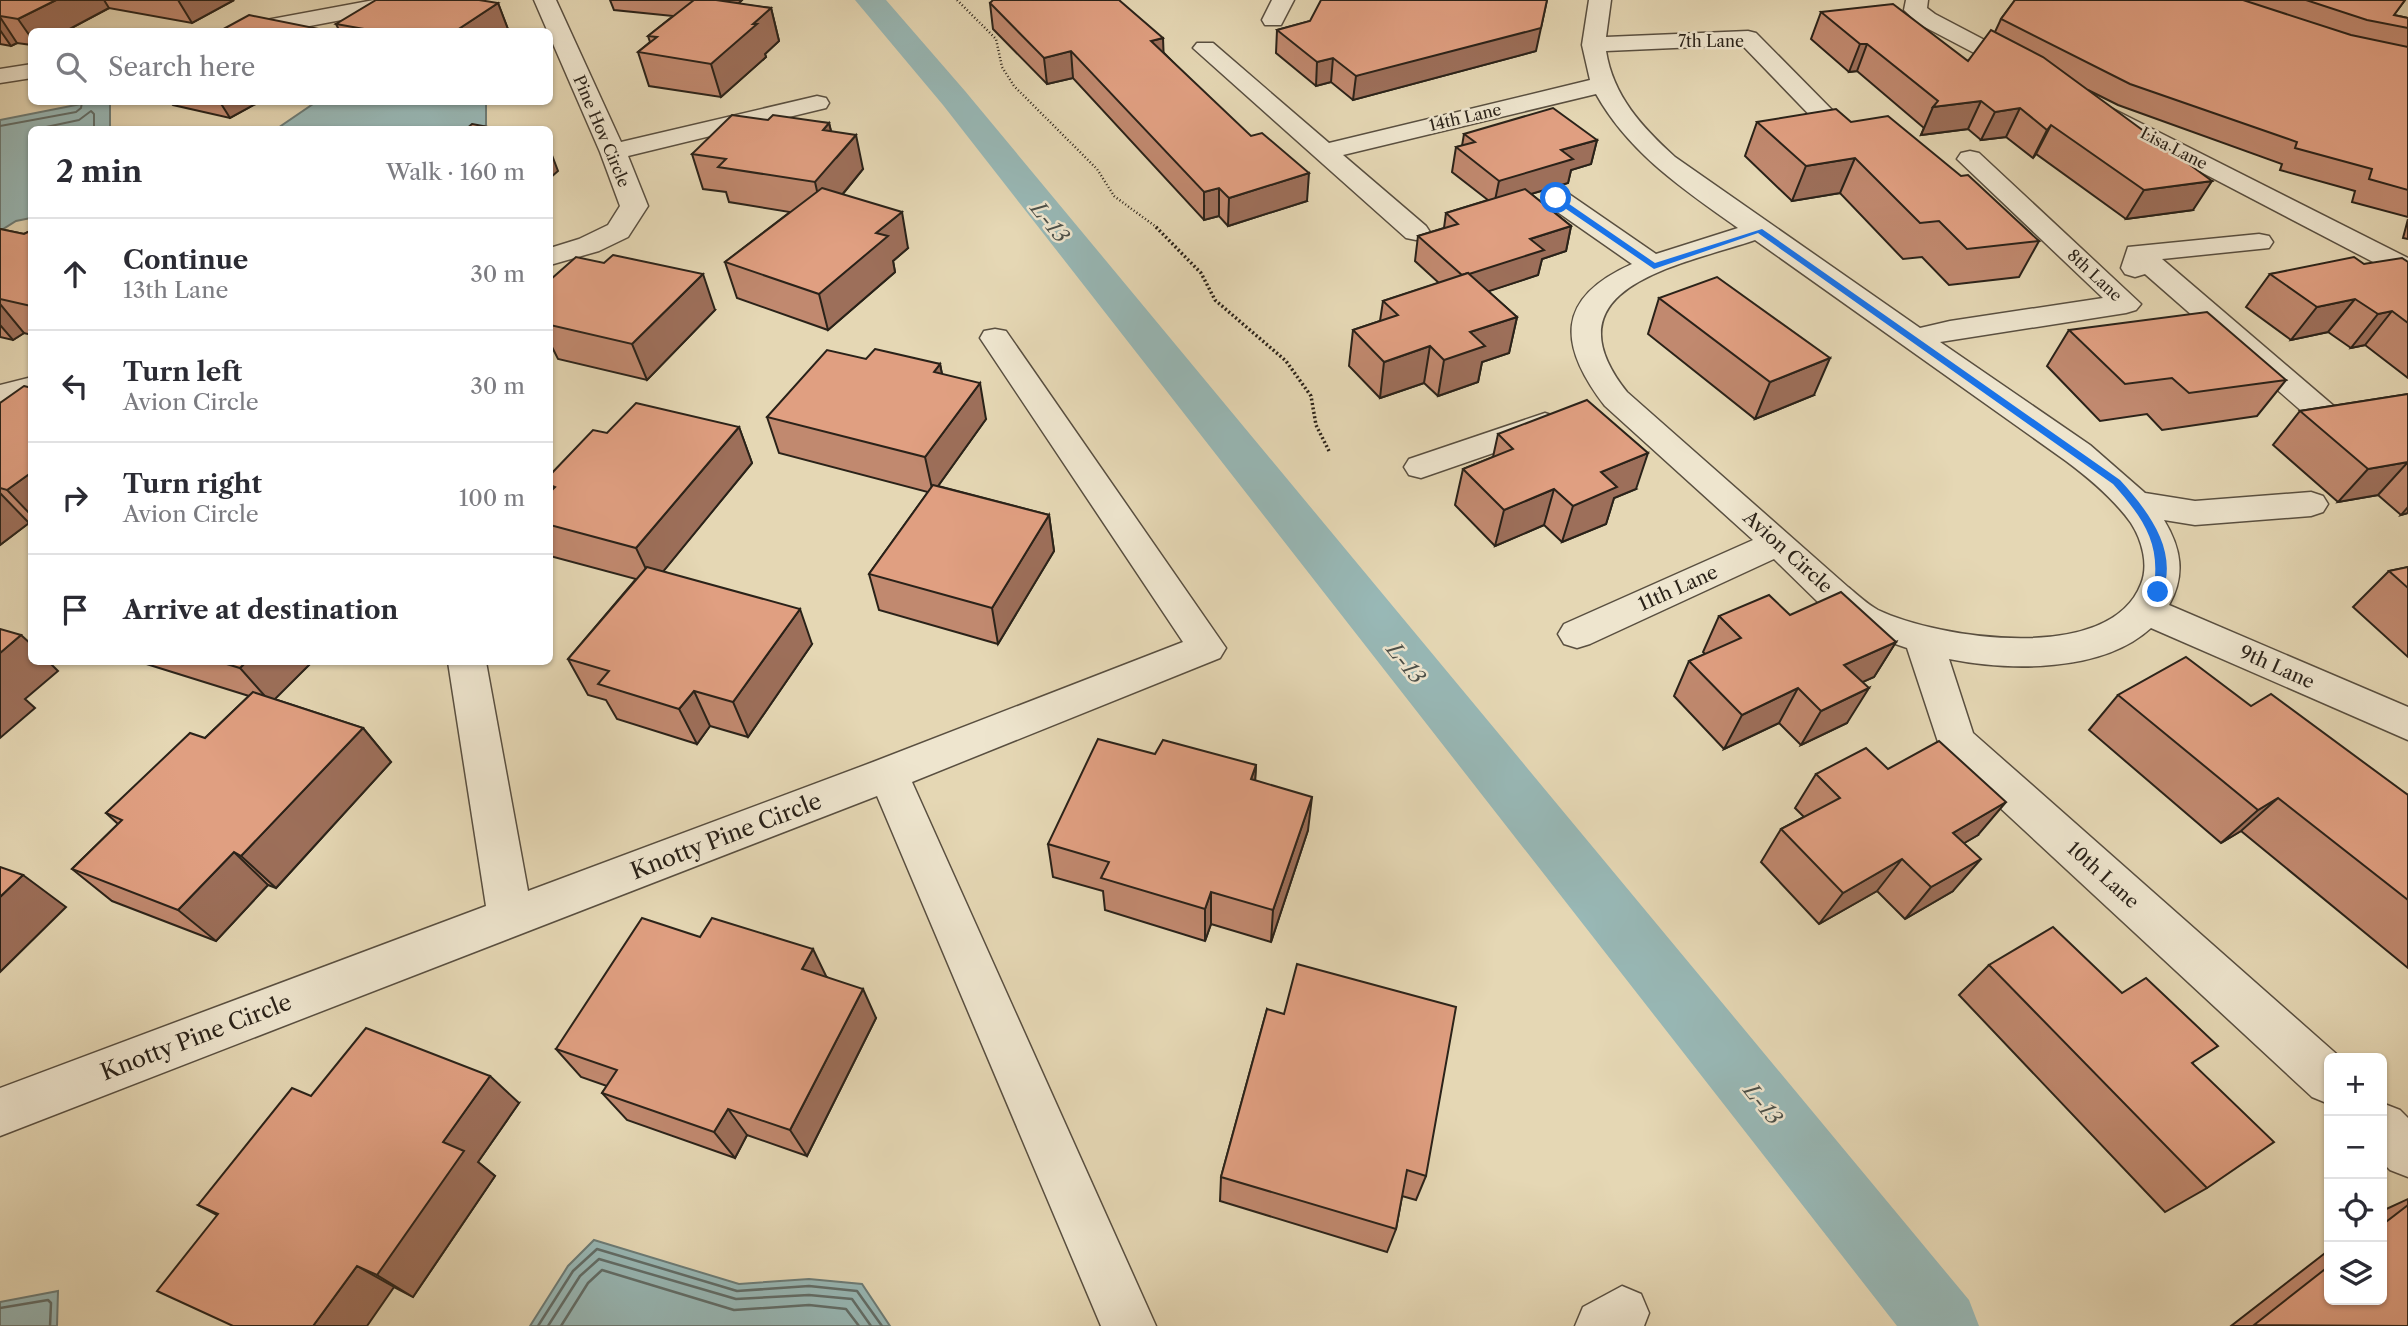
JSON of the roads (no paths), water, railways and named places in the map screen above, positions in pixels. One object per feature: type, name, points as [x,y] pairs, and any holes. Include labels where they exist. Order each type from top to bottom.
[{"type":"street","points":[[254,28],[331,7],[410,0]]},
{"type":"street","name":"Pine Hov Circle","points":[[545,0],[613,152],[634,206],[618,231],[553,256]]},
{"type":"street","points":[[1600,0],[1595,57],[1622,118],[1646,145],[1679,174],[2078,453],[2116,482],[2136,504],[2151,526],[2161,559],[2158,592],[2147,611]]},
{"type":"street","points":[[1917,0],[1915,9],[1927,19],[2050,83]]},
{"type":"street","name":"7th Lane","points":[[1594,45],[1748,38],[1834,126]]},
{"type":"street","points":[[1205,48],[1416,232]]},
{"type":"street","points":[[0,76],[28,72]]},
{"type":"street","name":"14th Lane","points":[[1324,152],[1605,84]]},
{"type":"street","name":"Lisa Lane","points":[[2075,96],[2408,269]]},
{"type":"street","points":[[613,152],[817,103]]},
{"type":"street","name":"8th Lane","points":[[1970,159],[2126,304]]},
{"type":"street","points":[[1556,198],[1654,266]]},
{"type":"street","name":"Avion Circle","points":[[1759,230],[1654,266],[1615,283],[1601,296],[1591,311],[1586,327],[1586,345],[1591,363],[1601,382],[1594,407],[1778,543],[1862,618],[1923,639],[2000,651],[2064,648],[2106,638],[2130,626],[2147,611]]},
{"type":"street","points":[[2138,253],[2259,242]]},
{"type":"street","points":[[2126,304],[2138,253]]},
{"type":"street","points":[[2138,253],[2324,414]]},
{"type":"street","name":"8th Lane","points":[[1915,339],[1950,330],[2126,304]]},
{"type":"street","name":"Knotty Pine Circle","points":[[0,1112],[888,774],[1207,648],[995,338]]},
{"type":"street","points":[[0,395],[28,388]]},
{"type":"street","points":[[1421,467],[1594,407]]},
{"type":"street","points":[[2136,504],[2195,513],[2311,504]]},
{"type":"street","name":"11th Lane","points":[[1577,634],[1778,543]]},
{"type":"street","name":"9th Lane","points":[[2147,611],[2408,724]]},
{"type":"street","name":"10th Lane","points":[[1923,639],[1956,742],[2324,1075]]},
{"type":"street","points":[[468,665],[510,918]]},
{"type":"street","points":[[888,774],[1129,1326]]},
{"type":"street","points":[[2387,1133],[2408,1152]]},
{"type":"water","points":[[76,105],[110,105],[110,126],[28,126],[28,219],[16,221],[0,231],[0,120]]},
{"type":"water","points":[[312,105],[486,105],[485,126],[281,126]]},
{"type":"water","points":[[594,1240],[739,1284],[809,1279],[862,1284],[890,1326],[530,1326],[568,1266]]},
{"type":"water","points":[[58,1291],[57,1326],[0,1326],[0,1302]]},
{"type":"waterway","name":"L-13","points":[[870,0],[954,98],[1943,1326]]}]
